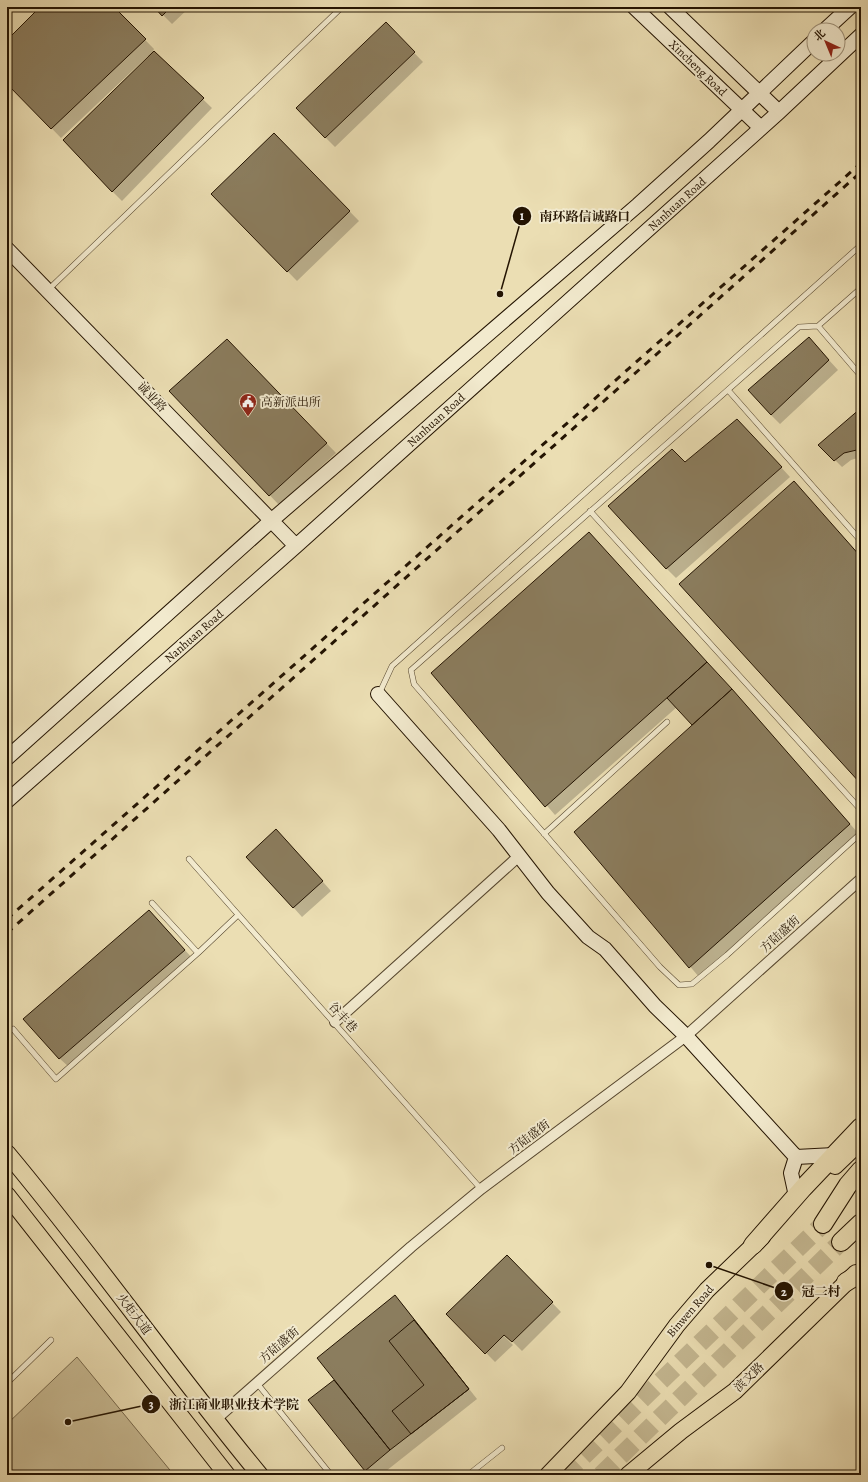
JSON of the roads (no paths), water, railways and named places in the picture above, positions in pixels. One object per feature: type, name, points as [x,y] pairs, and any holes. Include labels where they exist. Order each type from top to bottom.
[{"type":"highway","points":[[753,1245],[796,1196],[861,1127]]},
{"type":"highway","points":[[861,1170],[848,1185],[823,1224],[861,1187]]},
{"type":"highway","points":[[861,1223],[841,1242],[861,1230]]},
{"type":"main road","name":"Xincheng Road","points":[[634,7],[761,128]]},
{"type":"main road","name":"Xincheng Road","points":[[670,7],[779,112]]},
{"type":"main road","points":[[834,22],[850,7]]},
{"type":"main road","name":"Nanhuan Road","points":[[7,801],[296,546],[779,112],[861,35]]},
{"type":"main road","points":[[7,758],[272,520],[638,205],[806,48]]},
{"type":"main road","name":"诚业路","points":[[7,249],[296,546]]},
{"type":"main road","points":[[378,694],[499,830],[548,893],[588,937],[605,949],[655,1006],[686,1036],[796,1157]]},
{"type":"main road","name":"Binwen Road","points":[[548,1475],[628,1392],[667,1338],[707,1290],[861,1141]]},
{"type":"main road","name":"火炬大道","points":[[7,1153],[48,1202],[215,1420],[260,1475]]},
{"type":"main road","points":[[796,1157],[834,1155]]},
{"type":"main road","points":[[796,1157],[791,1173],[796,1196]]},
{"type":"main road","points":[[7,1195],[227,1475]]},
{"type":"main road","name":"滨文路","points":[[628,1475],[735,1390],[856,1278],[861,1268]]},
{"type":"street","points":[[335,1022],[519,856]]},
{"type":"street","name":"方陆盛街","points":[[215,1420],[256,1382],[481,1189],[686,1036],[861,878]]},
{"type":"lane","points":[[47,290],[342,7]]},
{"type":"lane","points":[[378,694],[392,666],[861,245]]},
{"type":"lane","points":[[861,288],[818,326],[799,327],[411,670],[414,684],[660,968],[679,985],[692,984],[727,955],[861,833]]},
{"type":"lane","points":[[818,326],[861,376]]},
{"type":"lane","points":[[728,390],[860,538]]},
{"type":"lane","points":[[590,511],[861,810]]},
{"type":"lane","points":[[544,834],[667,722]]},
{"type":"lane","name":"谷丰巷","points":[[189,859],[335,1022],[481,1189]]},
{"type":"lane","points":[[152,903],[198,954]]},
{"type":"lane","points":[[13,1029],[56,1079],[198,954],[238,915]]},
{"type":"lane","points":[[7,1383],[50,1340]]},
{"type":"lane","points":[[256,1382],[331,1475]]},
{"type":"lane","points":[[468,1475],[502,1448]]},
{"type":"tunnel","points":[[564,1475],[823,1224]]},
{"type":"tunnel","points":[[601,1475],[841,1242]]},
{"type":"railway","points":[[7,919],[861,163]]},
{"type":"railway","points":[[7,933],[861,172]]},
{"type":"place","name":"南环路信诚路口","points":[[500,294]]},
{"type":"place","name":"高新派出所","points":[[248,417]]},
{"type":"place","name":"冠二村","points":[[709,1265]]},
{"type":"place","name":"浙江商业职业技术学院","points":[[68,1422]]}]
